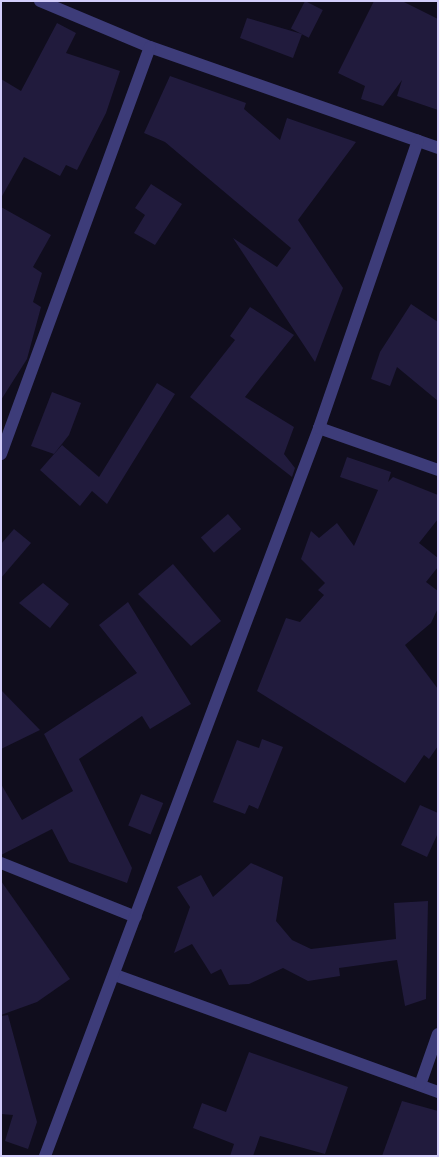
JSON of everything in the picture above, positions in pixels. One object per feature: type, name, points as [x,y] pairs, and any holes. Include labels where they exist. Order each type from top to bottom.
[{"type":"street","points":[[40,1],[150,47],[438,148]]},
{"type":"street","points":[[1,454],[150,47]]},
{"type":"street","points":[[45,1156],[115,975],[319,428],[418,141]]},
{"type":"street","points":[[319,428],[438,470]]},
{"type":"street","points":[[1,863],[136,917]]},
{"type":"street","points":[[115,975],[438,1092]]},
{"type":"street","points":[[420,1085],[438,1034]]},
{"type":"building","points":[[305,1],[323,10],[309,38],[291,29]]},
{"type":"building","points":[[374,1],[402,1],[438,19],[438,110],[397,96],[402,80],[383,106],[361,99],[365,86],[338,73]]},
{"type":"building","points":[[247,18],[302,34],[293,58],[240,38]]},
{"type":"building","points":[[57,23],[76,33],[66,53],[120,71],[106,113],[77,170],[66,165],[60,176],[24,157],[1,198],[1,79],[21,91]]},
{"type":"building","points":[[170,76],[246,103],[244,109],[280,140],[287,118],[356,142],[298,220],[343,288],[315,362],[233,238],[277,267],[291,248],[165,142],[144,133]]},
{"type":"building","points":[[151,184],[182,204],[155,245],[134,233],[145,215],[135,208]]},
{"type":"building","points":[[1,207],[51,235],[33,267],[42,273],[33,302],[41,307],[27,359],[1,400]]},
{"type":"building","points":[[411,304],[438,322],[438,401],[397,367],[390,386],[371,379],[380,352]]},
{"type":"building","points":[[250,307],[294,335],[245,397],[294,427],[284,454],[295,468],[292,477],[190,397],[235,340],[230,336]]},
{"type":"building","points":[[157,383],[175,394],[107,504],[92,491],[80,506],[40,470],[62,445],[99,477]]},
{"type":"building","points":[[52,392],[81,403],[69,435],[54,454],[31,446]]},
{"type":"building","points":[[347,457],[391,472],[388,482],[393,477],[438,495],[438,519],[419,543],[438,558],[438,567],[426,582],[438,591],[438,608],[431,623],[405,645],[438,689],[438,746],[429,759],[424,755],[405,783],[257,691],[286,618],[300,622],[324,595],[318,590],[325,583],[301,559],[311,531],[319,538],[337,523],[354,546],[378,490],[340,477]]},
{"type":"building","points":[[228,514],[241,529],[214,553],[201,538]]},
{"type":"building","points":[[14,529],[31,543],[1,578],[1,544]]},
{"type":"building","points":[[173,564],[221,621],[191,646],[138,594]]},
{"type":"building","points":[[43,583],[69,604],[50,628],[19,603]]},
{"type":"building","points":[[128,602],[191,704],[150,729],[142,716],[79,759],[132,868],[127,883],[69,862],[52,829],[1,855],[1,784],[22,820],[73,791],[44,734],[137,673],[99,625]]},
{"type":"building","points":[[1,690],[40,730],[1,749]]},
{"type":"building","points":[[262,739],[283,747],[258,809],[249,805],[245,814],[213,802],[237,740],[259,748]]},
{"type":"building","points":[[141,794],[163,803],[151,835],[128,826]]},
{"type":"building","points":[[420,805],[438,813],[438,833],[427,857],[401,845]]},
{"type":"building","points":[[251,863],[283,877],[276,921],[292,940],[311,949],[396,939],[394,903],[428,901],[426,999],[405,1006],[397,960],[339,968],[340,976],[308,981],[283,968],[249,984],[229,985],[221,969],[211,974],[192,944],[174,953],[190,907],[177,887],[201,875],[213,897]]},
{"type":"building","points":[[1,881],[70,979],[37,1002],[1,1015]]},
{"type":"building","points":[[8,1015],[37,1122],[28,1149],[5,1141],[13,1115],[1,1114],[1,1016]]},
{"type":"building","points":[[249,1052],[348,1087],[325,1154],[260,1136],[253,1156],[230,1156],[234,1144],[193,1128],[202,1103],[226,1112]]},
{"type":"building","points":[[402,1101],[438,1111],[438,1156],[382,1156]]}]
